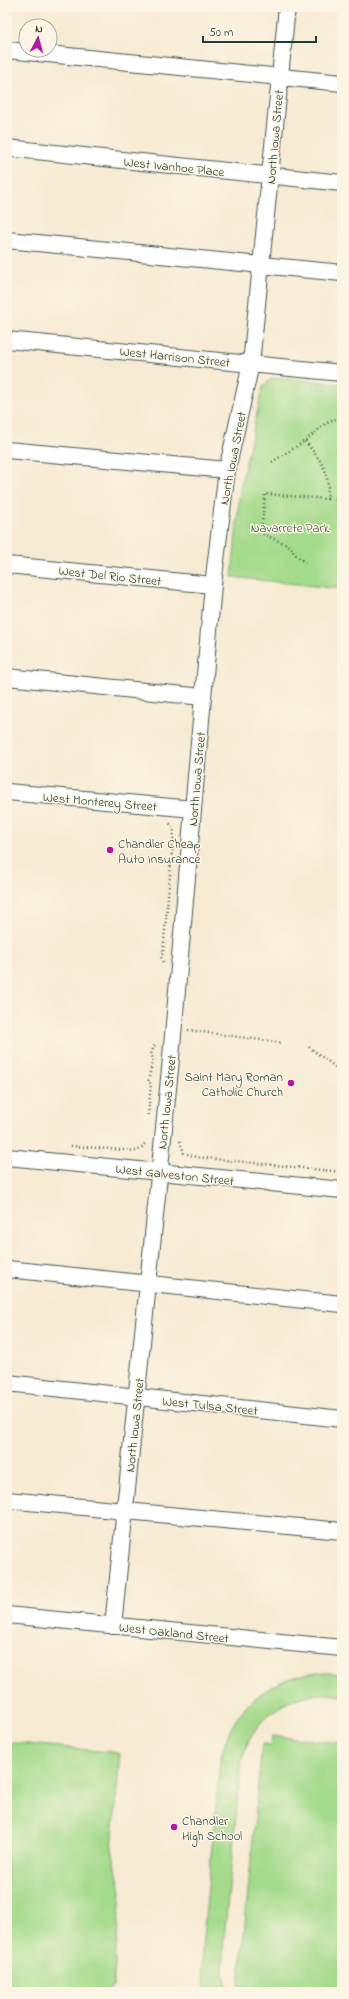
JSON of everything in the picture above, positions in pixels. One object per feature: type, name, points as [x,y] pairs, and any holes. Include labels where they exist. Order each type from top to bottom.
[{"type":"street","name":"North Iowa Street","points":[[113,1626],[126,1510],[159,1172],[184,1028],[193,809],[213,585],[227,470],[251,364],[287,7]]},
{"type":"street","points":[[7,50],[342,83]]},
{"type":"street","name":"West Ivanhoe Place","points":[[7,148],[342,183]]},
{"type":"street","points":[[7,240],[342,273]]},
{"type":"street","name":"West Harrison Street","points":[[7,340],[342,373]]},
{"type":"street","points":[[7,450],[227,470]]},
{"type":"street","name":"West Del Rio Street","points":[[7,565],[213,585]]},
{"type":"street","points":[[7,677],[203,697]]},
{"type":"street","name":"West Monterey Street","points":[[7,792],[193,809]]},
{"type":"street","name":"West Galveston Street","points":[[7,1157],[342,1190]]},
{"type":"street","points":[[7,1268],[342,1304]]},
{"type":"street","name":"West Tulsa Street","points":[[7,1383],[342,1419]]},
{"type":"street","points":[[7,1500],[342,1531]]},
{"type":"street","name":"West Oakland Street","points":[[7,1615],[342,1648]]},
{"type":"path","points":[[272,462],[305,441],[325,424],[342,416]]},
{"type":"path","points":[[305,441],[322,463],[327,473],[327,499]]},
{"type":"path","points":[[305,563],[294,553],[290,546],[261,533],[265,494],[342,500]]},
{"type":"path","points":[[162,968],[163,960],[161,957],[163,952],[174,830],[169,822],[165,820]]},
{"type":"path","points":[[184,1028],[189,1038]]},
{"type":"path","points":[[184,1028],[282,1043]]},
{"type":"path","points":[[148,1120],[151,1084],[148,1082],[153,1059],[151,1054],[155,1046],[156,1038]]},
{"type":"path","points":[[309,1047],[342,1072]]},
{"type":"path","points":[[68,1146],[136,1151],[141,1149],[145,1144],[146,1134]]},
{"type":"path","points":[[180,1135],[182,1150],[189,1156],[342,1172]]},
{"type":"green space","name":"Navarrete Park","points":[[279,378],[342,384],[342,589],[232,577],[240,489],[263,386],[271,379]]},
{"type":"green space","points":[[318,1672],[342,1674],[342,1696],[324,1694],[307,1696],[291,1701],[276,1709],[253,1733],[245,1749],[241,1766],[223,1949],[223,1970],[228,1992],[206,1992],[202,1972],[202,1948],[220,1764],[224,1745],[231,1728],[252,1700],[266,1690],[282,1682],[299,1676]]},
{"type":"green space","points":[[272,1736],[342,1743],[342,1992],[246,1992],[247,1987],[239,1986],[262,1744],[271,1745]]},
{"type":"green space","points":[[7,1742],[120,1753],[112,1849],[121,1891],[113,1987],[106,1992],[7,1992]]},
{"type":"place","name":"Chandler Cheap Auto Insurance","points":[[110,850]]},
{"type":"place","name":"Saint Mary Roman Catholic Church","points":[[291,1083]]},
{"type":"place","name":"Chandler High School","points":[[174,1827]]}]
